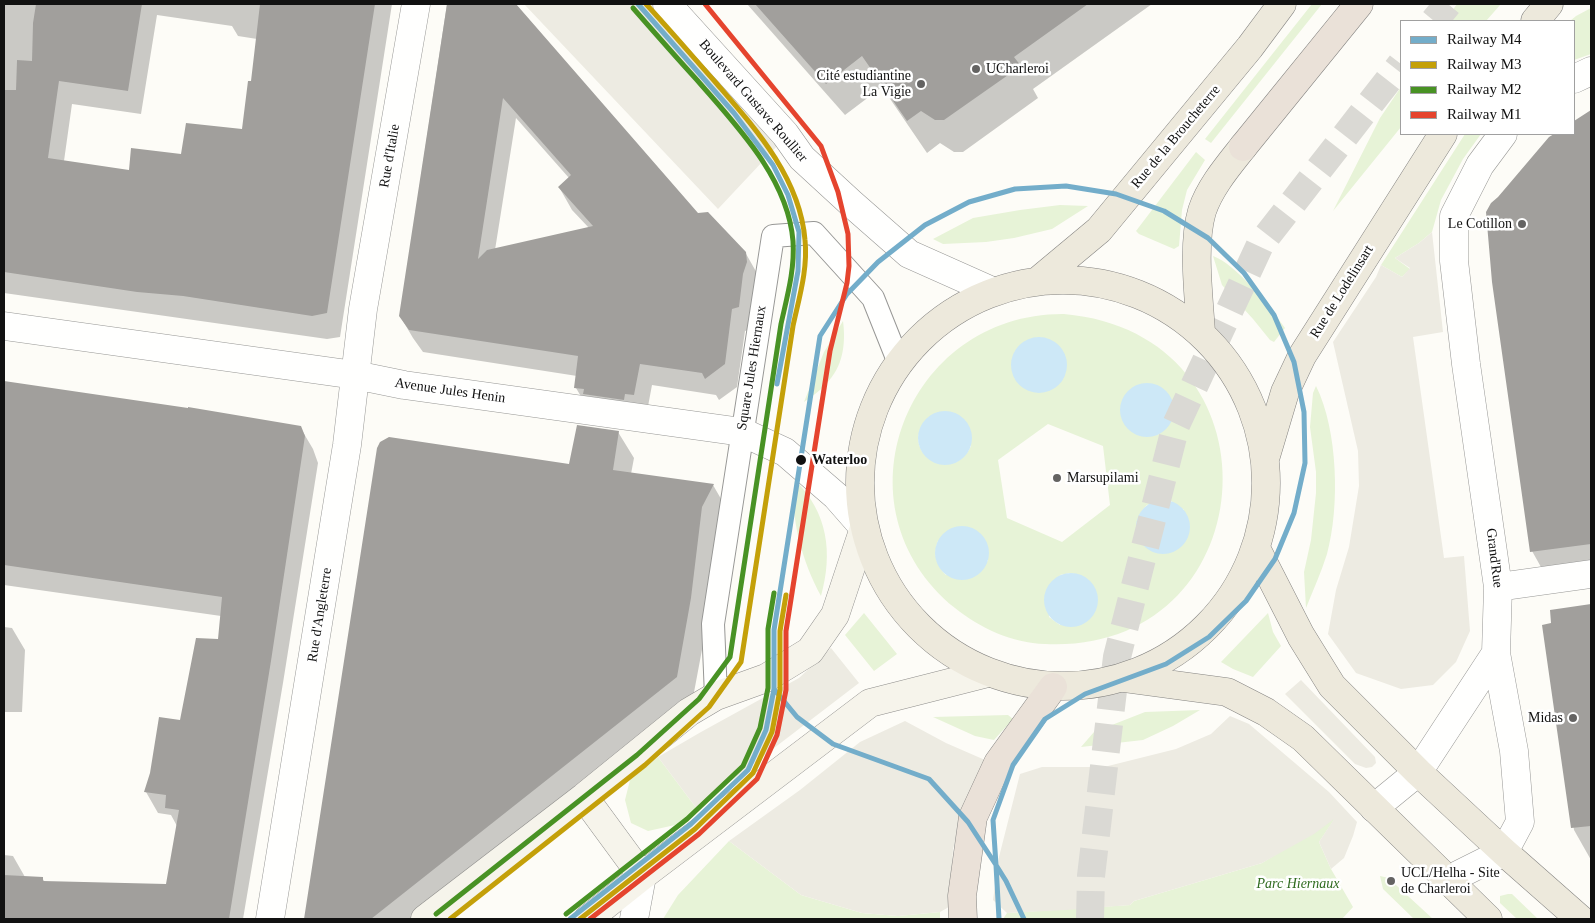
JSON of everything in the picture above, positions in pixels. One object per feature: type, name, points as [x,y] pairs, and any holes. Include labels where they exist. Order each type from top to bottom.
[{"type":"highway","points":[[1243,147],[1359,4]]},
{"type":"highway","points":[[963,919],[962,896],[973,817],[998,763],[1053,687]]},
{"type":"main road","name":"Rue de la Broucheterre","points":[[1039,280],[1099,230],[1250,47],[1282,4]]},
{"type":"main road","points":[[1536,20],[1549,4]]},
{"type":"main road","name":"Rue de Lodelinsart","points":[[1265,460],[1285,392],[1302,356],[1442,135]]},
{"type":"main road","points":[[1201,333],[1197,251],[1202,210],[1221,174],[1243,147]]},
{"type":"main road","points":[[1064,279],[1104,283],[1149,298],[1177,314],[1201,333],[1225,360],[1253,412],[1265,460],[1264,516],[1256,548],[1236,589],[1218,616],[1198,636],[1165,660],[1123,678],[1090,685],[1053,687],[1004,678],[988,672],[946,650],[911,618],[884,582],[864,528],[860,501],[859,480],[865,432],[881,390],[908,350],[929,328],[958,308],[992,291],[1039,280],[1064,279]]},
{"type":"main road","points":[[425,919],[584,797],[690,712],[716,696],[766,678],[810,651],[835,616],[864,528]]},
{"type":"main road","points":[[1256,548],[1301,636],[1332,686],[1418,772],[1580,919]]},
{"type":"main road","points":[[588,919],[870,703],[988,672]]},
{"type":"main road","points":[[1123,678],[1227,692],[1266,712],[1303,738],[1488,919]]},
{"type":"main road","points":[[584,797],[642,876]]},
{"type":"street","name":"Rue d'Italie","points":[[363,309],[416,4]]},
{"type":"street","name":"Boulevard Gustave Roullier","points":[[667,4],[785,134],[802,158],[852,204],[909,254],[992,291]]},
{"type":"street","points":[[1575,79],[1591,71]]},
{"type":"street","name":"Grand'Rue","points":[[1502,135],[1480,165],[1454,216],[1454,261],[1466,364],[1498,588],[1496,653],[1514,751],[1520,822],[1504,852]]},
{"type":"street","name":"Rue d'Angleterre","points":[[270,919],[347,445],[363,309]]},
{"type":"street","name":"Avenue Jules Henin","points":[[4,326],[355,375],[404,385],[742,432],[785,452],[836,496],[864,528]]},
{"type":"street","points":[[1498,588],[1591,574]]},
{"type":"street","points":[[1374,808],[1418,772],[1496,653]]},
{"type":"street","points":[[1448,880],[1504,852]]},
{"type":"street","points":[[634,919],[642,876]]},
{"type":"lane","name":"Square Jules Hiernaux","points":[[716,696],[713,624],[773,236],[814,233],[873,298],[899,362]]},
{"type":"green space","points":[[1312,4],[1322,4],[1211,143],[1205,139]]},
{"type":"green space","points":[[1457,4],[1501,4],[1487,20],[1446,20]]},
{"type":"green space","points":[[1591,8],[1591,54],[1575,60],[1575,20],[1571,20]]},
{"type":"green space","points":[[1400,88],[1400,128],[1333,211],[1380,118]]},
{"type":"green space","points":[[1464,135],[1480,135],[1463,159],[1441,200],[1432,232],[1419,243],[1395,258],[1410,269],[1402,277],[1381,265]]},
{"type":"green space","points":[[1196,152],[1205,160],[1187,190],[1182,210],[1179,246],[1174,249],[1139,234],[1136,231]]},
{"type":"green space","points":[[1060,205],[1088,206],[1052,229],[1014,238],[986,242],[943,244],[933,239],[973,218]]},
{"type":"green space","points":[[1213,256],[1242,277],[1262,298],[1285,328],[1274,342],[1270,340],[1222,285]]},
{"type":"green space","points":[[1064,314],[1137,334],[1188,376],[1216,430],[1222,491],[1208,550],[1173,600],[1119,634],[1045,644],[1021,641],[986,628],[955,608],[918,566],[897,519],[893,470],[904,423],[927,380],[963,345],[1009,322]],"holes":[[[929,417],[971,446],[962,458],[952,463],[940,464],[930,459],[922,451],[919,441],[920,429]],[[1048,424],[1103,446],[1110,505],[1062,542],[1007,518],[998,460]],[[1171,501],[1184,510],[1147,548],[1142,543],[1136,526],[1142,510],[1147,505]],[[938,541],[988,546],[988,561],[946,575],[938,563],[936,550]],[[1070,573],[1080,575],[1060,625],[1049,617],[1060,575]]]},
{"type":"green space","points":[[843,321],[844,338],[840,363],[824,387],[804,402],[824,352]]},
{"type":"green space","points":[[1316,386],[1329,424],[1333,446],[1335,492],[1334,514],[1327,554],[1306,608],[1304,572],[1311,540],[1316,493],[1316,472],[1310,427],[1313,393]]},
{"type":"green space","points":[[795,480],[815,506],[825,534],[827,564],[821,596],[808,569],[799,540],[794,509]]},
{"type":"green space","points":[[864,613],[897,654],[874,671],[845,635]]},
{"type":"green space","points":[[1268,613],[1273,632],[1281,646],[1253,677],[1221,662]]},
{"type":"green space","points":[[1200,710],[1173,726],[1143,740],[1081,747],[1094,732],[1145,712]]},
{"type":"green space","points":[[1008,715],[1013,719],[994,740],[975,736],[933,717]]},
{"type":"green space","points":[[658,757],[697,809],[675,825],[648,831],[631,823],[625,800],[630,780]]},
{"type":"green space","name":"Parc Hiernaux","points":[[1336,817],[1319,842],[1331,869],[1353,907],[1342,919],[1003,919],[1007,913],[1130,905],[1134,901],[1262,863]]},
{"type":"green space","points":[[729,841],[801,895],[862,913],[898,916],[940,912],[940,919],[663,919],[678,895]]},
{"type":"green space","points":[[1380,876],[1393,879],[1396,885],[1433,919],[1414,919],[1383,889]]},
{"type":"green space","points":[[1512,894],[1538,919],[1517,919],[1500,903],[1500,896]]},
{"type":"shaded area","points":[[524,4],[656,4],[779,144],[718,209]]},
{"type":"shaded area","points":[[1432,232],[1443,332],[1413,337],[1444,558],[1464,556],[1470,631],[1456,662],[1433,685],[1401,689],[1356,673],[1328,634],[1336,590],[1349,547],[1359,486],[1358,451],[1333,342],[1376,277],[1381,265],[1402,277],[1410,268],[1395,258],[1419,243]]},
{"type":"shaded area","points":[[831,648],[859,683],[697,809],[658,757],[799,678]]},
{"type":"shaded area","points":[[1301,680],[1375,757],[1376,763],[1372,767],[1366,768],[1355,764],[1285,694]]},
{"type":"shaded area","points":[[1230,716],[1249,724],[1329,792],[1357,822],[1344,858],[1331,869],[1319,842],[1334,819],[1314,834],[1262,863],[1134,901],[1130,905],[1007,913],[993,900],[999,857],[1020,774],[1042,767],[1104,767],[1176,749],[1211,734]]},
{"type":"shaded area","points":[[905,721],[946,743],[985,760],[965,803],[953,849],[949,907],[940,912],[898,916],[862,913],[801,895],[729,841],[800,790],[860,742]]},
{"type":"water","points":[[1034,337],[1044,337],[1059,345],[1065,354],[1067,365],[1065,376],[1059,385],[1044,393],[1034,393],[1023,388],[1016,381],[1011,370],[1011,360],[1016,349],[1023,342]]},
{"type":"water","points":[[1147,383],[1157,385],[1166,391],[1172,400],[1174,410],[1172,420],[1166,429],[1157,435],[1147,437],[1137,435],[1128,429],[1122,420],[1120,410],[1122,400],[1128,391],[1137,385]]},
{"type":"water","points":[[945,411],[955,413],[964,419],[970,428],[972,438],[970,448],[964,457],[955,463],[945,465],[935,463],[926,457],[920,448],[918,438],[920,428],[926,419],[935,413]]},
{"type":"water","points":[[1163,500],[1173,502],[1182,508],[1188,517],[1190,527],[1188,537],[1182,546],[1173,552],[1163,554],[1153,552],[1144,546],[1138,537],[1136,527],[1138,517],[1144,508],[1153,502]]},
{"type":"water","points":[[962,526],[972,528],[981,534],[987,543],[989,553],[987,563],[981,572],[972,578],[962,580],[952,578],[943,572],[937,563],[935,553],[937,543],[943,534],[952,528]]},
{"type":"water","points":[[1071,573],[1081,575],[1090,581],[1096,590],[1098,600],[1096,610],[1090,619],[1081,625],[1071,627],[1061,625],[1052,619],[1046,610],[1044,600],[1046,590],[1052,581],[1061,575]]},
{"type":"building","points":[[36,4],[142,4],[128,91],[59,81],[48,158],[129,170],[131,148],[181,154],[186,123],[242,129],[248,81],[251,81],[260,4],[375,4],[327,313],[312,316],[183,296],[137,292],[4,272],[4,90],[16,90],[17,60],[32,61],[33,23]]},
{"type":"building","points":[[447,4],[516,4],[698,213],[708,212],[746,252],[747,262],[743,274],[739,307],[732,309],[725,364],[705,379],[702,373],[640,364],[634,395],[625,394],[624,400],[583,394],[584,389],[574,388],[578,356],[409,330],[399,316]],"holes":[[[503,98],[571,175],[558,187],[593,226],[487,250],[478,259]]]},
{"type":"building","points":[[755,4],[1088,4],[1014,57],[1021,66],[944,120],[935,120],[921,111],[907,121],[862,56],[826,84]]},
{"type":"building","points":[[1591,110],[1591,544],[1530,552],[1492,282],[1486,212],[1491,203],[1549,137],[1552,135],[1575,135],[1575,120]]},
{"type":"building","points":[[4,381],[188,407],[301,426],[305,436],[229,919],[4,919],[4,875],[43,877],[43,881],[166,884],[179,810],[165,808],[166,795],[144,792],[150,773],[159,717],[180,720],[196,638],[218,639],[222,597],[4,565]]},
{"type":"building","points":[[577,425],[619,431],[613,470],[714,484],[702,507],[691,598],[677,677],[371,919],[304,919],[377,448],[380,442],[389,437],[569,464]]},
{"type":"building","points":[[1591,604],[1591,826],[1571,828],[1542,625],[1551,623],[1550,610]]},
{"type":"tunnel","points":[[1435,20],[1448,4]]},
{"type":"tunnel","points":[[1090,919],[1091,876],[1117,657],[1176,425],[1260,245],[1400,65]]},
{"type":"rail line","name":"M4","points":[[638,4],[734,113],[773,165],[788,195],[799,232],[798,271],[777,384]]},
{"type":"rail line","name":"M3","points":[[450,919],[645,765],[709,707],[741,662],[793,326],[804,273],[805,240],[801,217],[794,196],[785,175],[773,155],[746,118],[646,4]]},
{"type":"rail line","name":"M1","points":[[590,919],[699,834],[757,779],[777,735],[786,690],[786,631],[830,351],[847,283],[849,266],[848,234],[838,192],[821,146],[705,4]]},
{"type":"rail line","name":"M2","points":[[436,914],[637,755],[699,699],[730,657],[781,324],[792,272],[793,241],[789,218],[781,196],[771,174],[758,154],[728,115],[633,8]]},
{"type":"rail line","name":"M4","points":[[1066,186],[1116,194],[1164,211],[1208,238],[1244,273],[1274,315],[1294,362],[1304,412],[1305,463],[1294,513],[1275,559],[1246,601],[1209,637],[1166,664],[1085,694],[1045,719],[1013,765],[993,820],[996,865],[968,822],[929,779],[833,744],[797,717],[774,689],[774,630],[820,336],[847,294],[878,262],[925,225],[969,202],[1015,189],[1066,186]]},
{"type":"rail line","name":"M2","points":[[566,914],[687,819],[743,766],[760,728],[768,688],[768,629],[774,593]]},
{"type":"rail line","name":"M3","points":[[580,919],[695,829],[753,773],[772,732],[780,690],[780,631],[786,595]]},
{"type":"rail line","name":"M4","points":[[570,919],[691,824],[748,770],[766,730],[774,689],[774,656]]},
{"type":"rail line","name":"M4","points":[[996,865],[1006,881],[1024,919]]},
{"type":"rail line","name":"M4","points":[[996,865],[999,919]]},
{"type":"place","name":"UCharleroi","points":[[976,69]]},
{"type":"place","name":"Cité estudiantine La Vigie","points":[[921,84]]},
{"type":"place","name":"Le Cotillon","points":[[1522,224]]},
{"type":"place","name":"Waterloo","points":[[801,460]]},
{"type":"place","name":"Marsupilami","points":[[1057,478]]},
{"type":"place","name":"Midas","points":[[1573,718]]},
{"type":"place","name":"UCL/Helha - Site de Charleroi","points":[[1391,881]]}]
